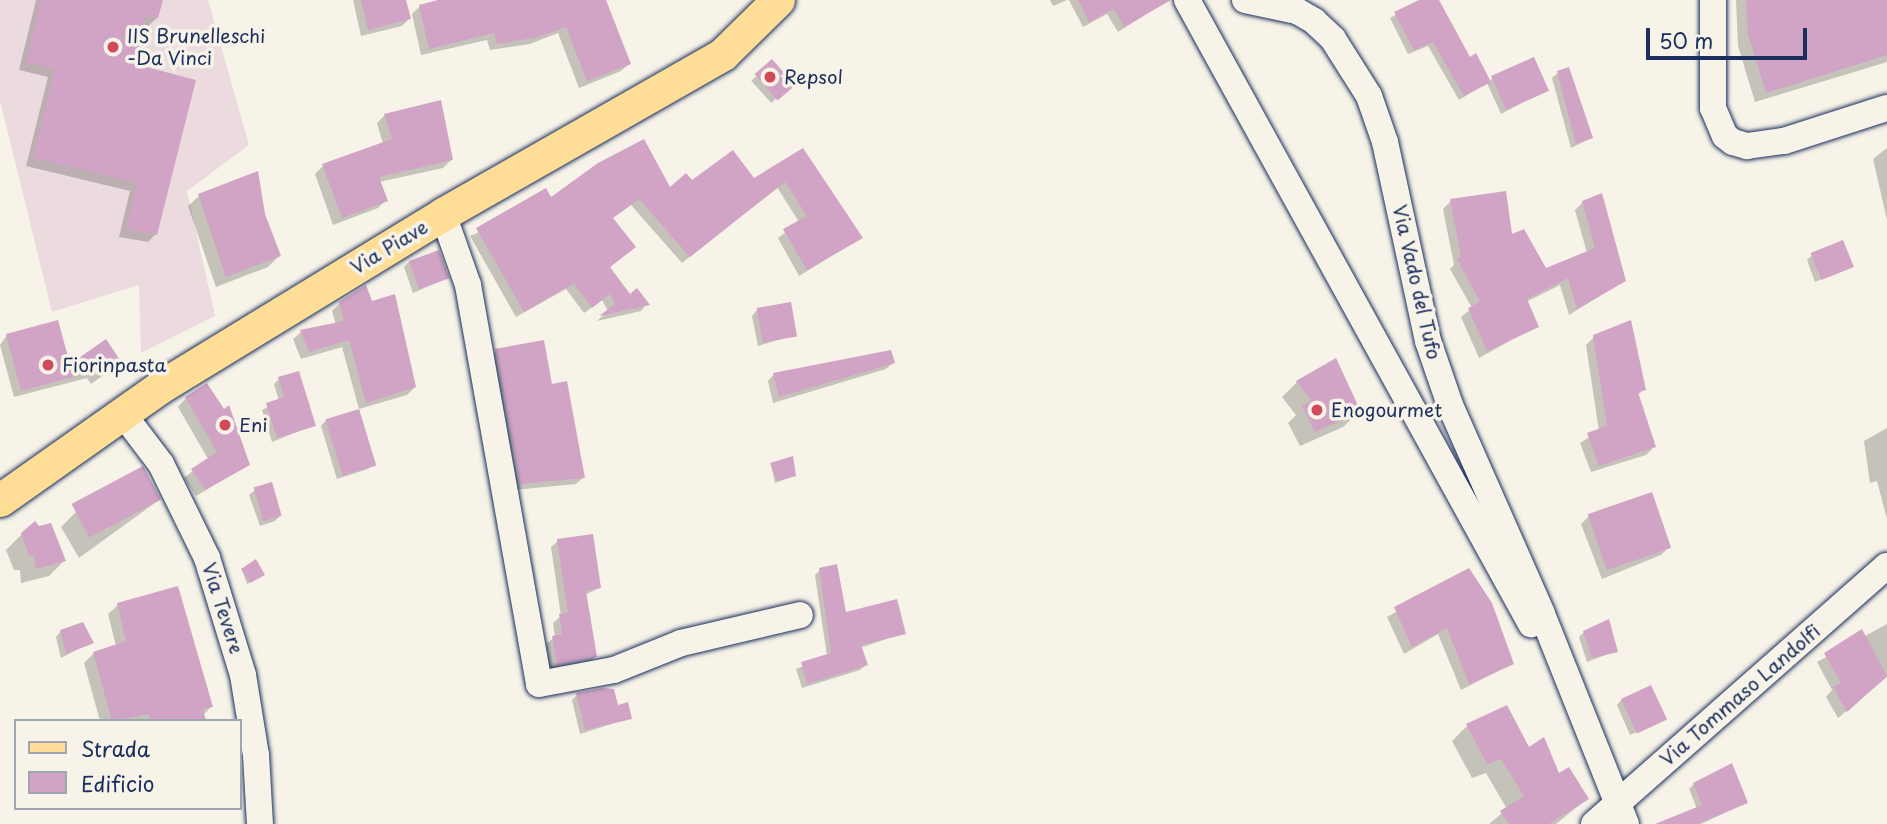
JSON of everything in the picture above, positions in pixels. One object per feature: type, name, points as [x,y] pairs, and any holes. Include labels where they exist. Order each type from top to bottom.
[{"type":"main road","name":"Via Piave","points":[[0,500],[123,414],[443,214],[723,54],[778,0]]},
{"type":"street","name":"Via Vado del Tufo","points":[[1187,0],[1572,695]]},
{"type":"street","name":"Via Vado del Tufo","points":[[1245,0],[1297,11],[1314,21],[1333,39],[1369,96],[1385,142],[1428,341],[1450,405],[1542,614],[1572,695],[1622,813]]},
{"type":"street","points":[[1713,0],[1713,108],[1726,136],[1733,142],[1747,146],[1784,141],[1887,108]]},
{"type":"street","points":[[443,214],[468,285],[539,684],[614,670],[681,643],[800,615]]},
{"type":"street","name":"Via Tevere","points":[[123,414],[161,464],[186,510],[223,607],[243,675],[256,755],[260,824]]},
{"type":"street","name":"Via Tommaso Landolfi","points":[[1594,824],[1622,813],[1887,566]]},
{"type":"shaded area","points":[[0,0],[208,0],[249,145],[187,191],[215,316],[141,353],[139,285],[52,312],[0,101]]},
{"type":"building","points":[[41,0],[163,0],[158,18],[145,16],[135,64],[196,80],[157,235],[126,229],[137,183],[33,158],[55,69],[26,62]]},
{"type":"building","points":[[361,0],[406,0],[411,19],[368,30]]},
{"type":"building","points":[[438,0],[606,0],[631,64],[587,81],[566,27],[539,37],[497,44],[494,33],[429,49],[419,5]]},
{"type":"building","points":[[1078,0],[1171,0],[1124,27],[1114,9],[1089,22]]},
{"type":"building","points":[[1419,0],[1439,0],[1470,57],[1476,53],[1491,82],[1464,96],[1433,42],[1414,50],[1394,12]]},
{"type":"building","points":[[1746,0],[1887,0],[1887,55],[1766,93],[1748,34]]},
{"type":"building","points":[[1534,57],[1549,91],[1506,110],[1491,76]]},
{"type":"building","points":[[772,59],[795,85],[778,101],[755,74]]},
{"type":"building","points":[[1569,67],[1593,138],[1576,144],[1557,71]]},
{"type":"building","points":[[441,100],[453,160],[379,177],[388,201],[342,218],[322,164],[392,139],[384,114]]},
{"type":"building","points":[[644,139],[670,187],[686,173],[692,180],[733,150],[754,178],[803,148],[863,238],[807,270],[783,229],[807,216],[785,182],[690,257],[639,199],[613,218],[636,247],[610,267],[630,294],[637,288],[650,305],[599,316],[615,304],[610,294],[592,308],[574,283],[524,312],[476,228],[546,188],[551,197],[598,163]]},
{"type":"building","points":[[258,171],[265,214],[281,256],[226,277],[198,194]]},
{"type":"building","points":[[1506,191],[1512,234],[1524,229],[1546,268],[1595,248],[1582,201],[1602,193],[1626,281],[1577,309],[1568,278],[1527,299],[1539,327],[1487,351],[1468,308],[1480,302],[1457,259],[1461,257],[1450,199]]},
{"type":"building","points":[[1843,240],[1854,267],[1821,280],[1811,253]]},
{"type":"building","points":[[439,250],[449,278],[419,289],[409,261]]},
{"type":"building","points":[[366,285],[372,301],[395,294],[416,387],[366,403],[349,340],[309,352],[300,330],[344,321],[339,302]]},
{"type":"building","points":[[791,302],[797,336],[763,343],[757,308]]},
{"type":"building","points":[[58,320],[70,364],[106,339],[122,363],[99,377],[95,371],[21,391],[6,334]]},
{"type":"building","points":[[1631,320],[1646,390],[1638,392],[1656,447],[1599,466],[1587,433],[1607,426],[1593,335]]},
{"type":"building","points":[[544,340],[552,384],[567,381],[585,478],[520,484],[495,349]]},
{"type":"building","points":[[891,350],[895,363],[779,397],[773,373]]},
{"type":"building","points":[[1336,358],[1361,412],[1315,432],[1302,406],[1312,401],[1296,381]]},
{"type":"building","points":[[299,371],[316,426],[277,438],[266,403],[284,397],[278,377]]},
{"type":"building","points":[[207,383],[224,409],[229,405],[250,465],[205,490],[191,469],[217,452],[185,397]]},
{"type":"building","points":[[359,409],[376,465],[343,476],[326,419]]},
{"type":"building","points":[[793,456],[796,476],[777,481],[770,463]]},
{"type":"building","points":[[143,466],[161,500],[89,538],[71,504]]},
{"type":"building","points":[[272,482],[282,516],[263,521],[254,487]]},
{"type":"building","points":[[1652,492],[1671,548],[1607,570],[1588,514]]},
{"type":"building","points":[[35,521],[39,526],[51,523],[66,561],[36,569],[34,556],[29,555],[21,533]]},
{"type":"building","points":[[593,534],[601,588],[586,591],[597,657],[557,665],[552,636],[562,634],[559,614],[568,613],[557,539]]},
{"type":"building","points":[[256,559],[265,575],[250,583],[241,569]]},
{"type":"building","points":[[837,564],[846,612],[897,599],[906,634],[861,645],[868,665],[807,684],[801,662],[831,653],[819,568]]},
{"type":"building","points":[[1469,568],[1492,603],[1514,664],[1469,684],[1447,628],[1412,647],[1394,607]]},
{"type":"building","points":[[178,586],[213,707],[203,709],[206,719],[150,719],[149,714],[111,719],[93,652],[126,641],[117,603]]},
{"type":"building","points":[[1609,619],[1618,652],[1592,658],[1583,631]]},
{"type":"building","points":[[83,622],[94,643],[66,654],[60,630]]},
{"type":"building","points":[[1862,629],[1887,676],[1847,712],[1833,687],[1841,683],[1824,653]]},
{"type":"building","points":[[1651,685],[1667,719],[1637,733],[1621,699]]},
{"type":"building","points":[[603,688],[614,689],[618,705],[628,702],[632,719],[585,730],[576,693]]},
{"type":"building","points":[[1507,705],[1529,747],[1544,737],[1559,773],[1569,767],[1589,799],[1549,824],[1509,824],[1500,811],[1524,796],[1501,759],[1487,764],[1466,724]]},
{"type":"building","points":[[1732,763],[1748,803],[1697,824],[1655,824],[1702,805],[1693,783]]},
{"type":"place","name":"IIS Brunelleschi -Da Vinci","points":[[113,47]]},
{"type":"place","name":"Repsol","points":[[770,77]]},
{"type":"place","name":"Fiorinpasta","points":[[48,365]]},
{"type":"place","name":"Enogourmet","points":[[1317,410]]},
{"type":"place","name":"Eni","points":[[225,425]]}]
